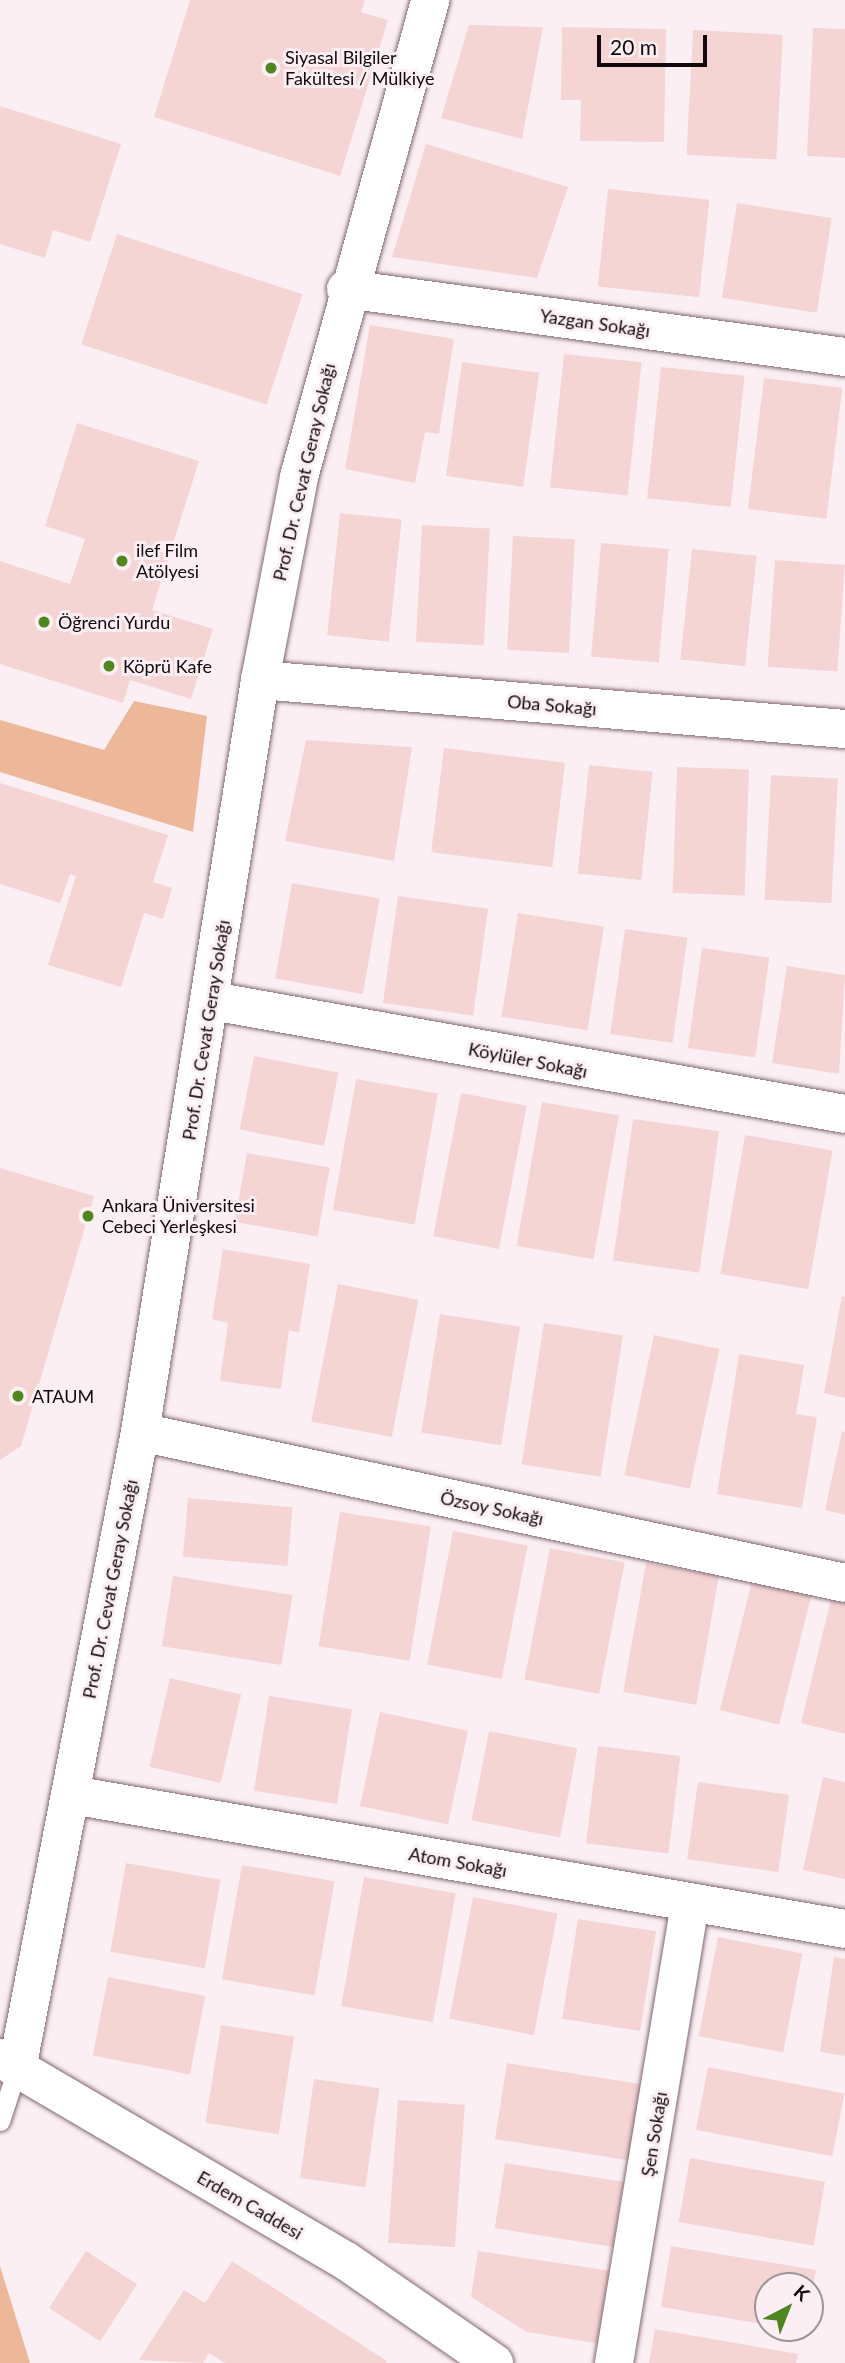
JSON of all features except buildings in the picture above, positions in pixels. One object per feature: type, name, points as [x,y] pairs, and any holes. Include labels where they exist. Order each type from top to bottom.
[{"type":"street","name":"Prof. Dr. Cevat Geray Sokağı","points":[[8,2063],[72,1795],[140,1432],[212,1001],[260,680],[299,477],[346,289],[430,0]]},
{"type":"street","name":"Yazgan Sokağı","points":[[346,289],[845,358]]},
{"type":"street","name":"Oba Sokağı","points":[[260,680],[845,729]]},
{"type":"street","name":"Köylüler Sokağı","points":[[212,1001],[845,1114]]},
{"type":"street","name":"Özsoy Sokağı","points":[[140,1432],[845,1583]]},
{"type":"street","name":"Atom Sokağı","points":[[72,1795],[845,1929]]},
{"type":"street","name":"Şen Sokağı","points":[[614,2363],[690,1903]]},
{"type":"street","name":"Erdem Caddesi","points":[[8,2063],[346,2261],[494,2363]]},
{"type":"lane","points":[[0,2121],[8,2063]]},
{"type":"shaded area","points":[[134,701],[207,716],[193,832],[0,772],[0,720],[104,750]]},
{"type":"shaded area","points":[[0,2266],[30,2363],[0,2363]]},
{"type":"place","name":"Siyasal Bilgiler Fakültesi / Mülkiye","points":[[271,68]]},
{"type":"place","name":"ilef Film Atölyesi","points":[[122,561]]},
{"type":"place","name":"Öğrenci Yurdu","points":[[44,622]]},
{"type":"place","name":"Köprü Kafe","points":[[109,666]]},
{"type":"place","name":"Ankara Üniversitesi Cebeci Yerleşkesi","points":[[88,1216]]},
{"type":"place","name":"ATAUM","points":[[18,1396]]}]
